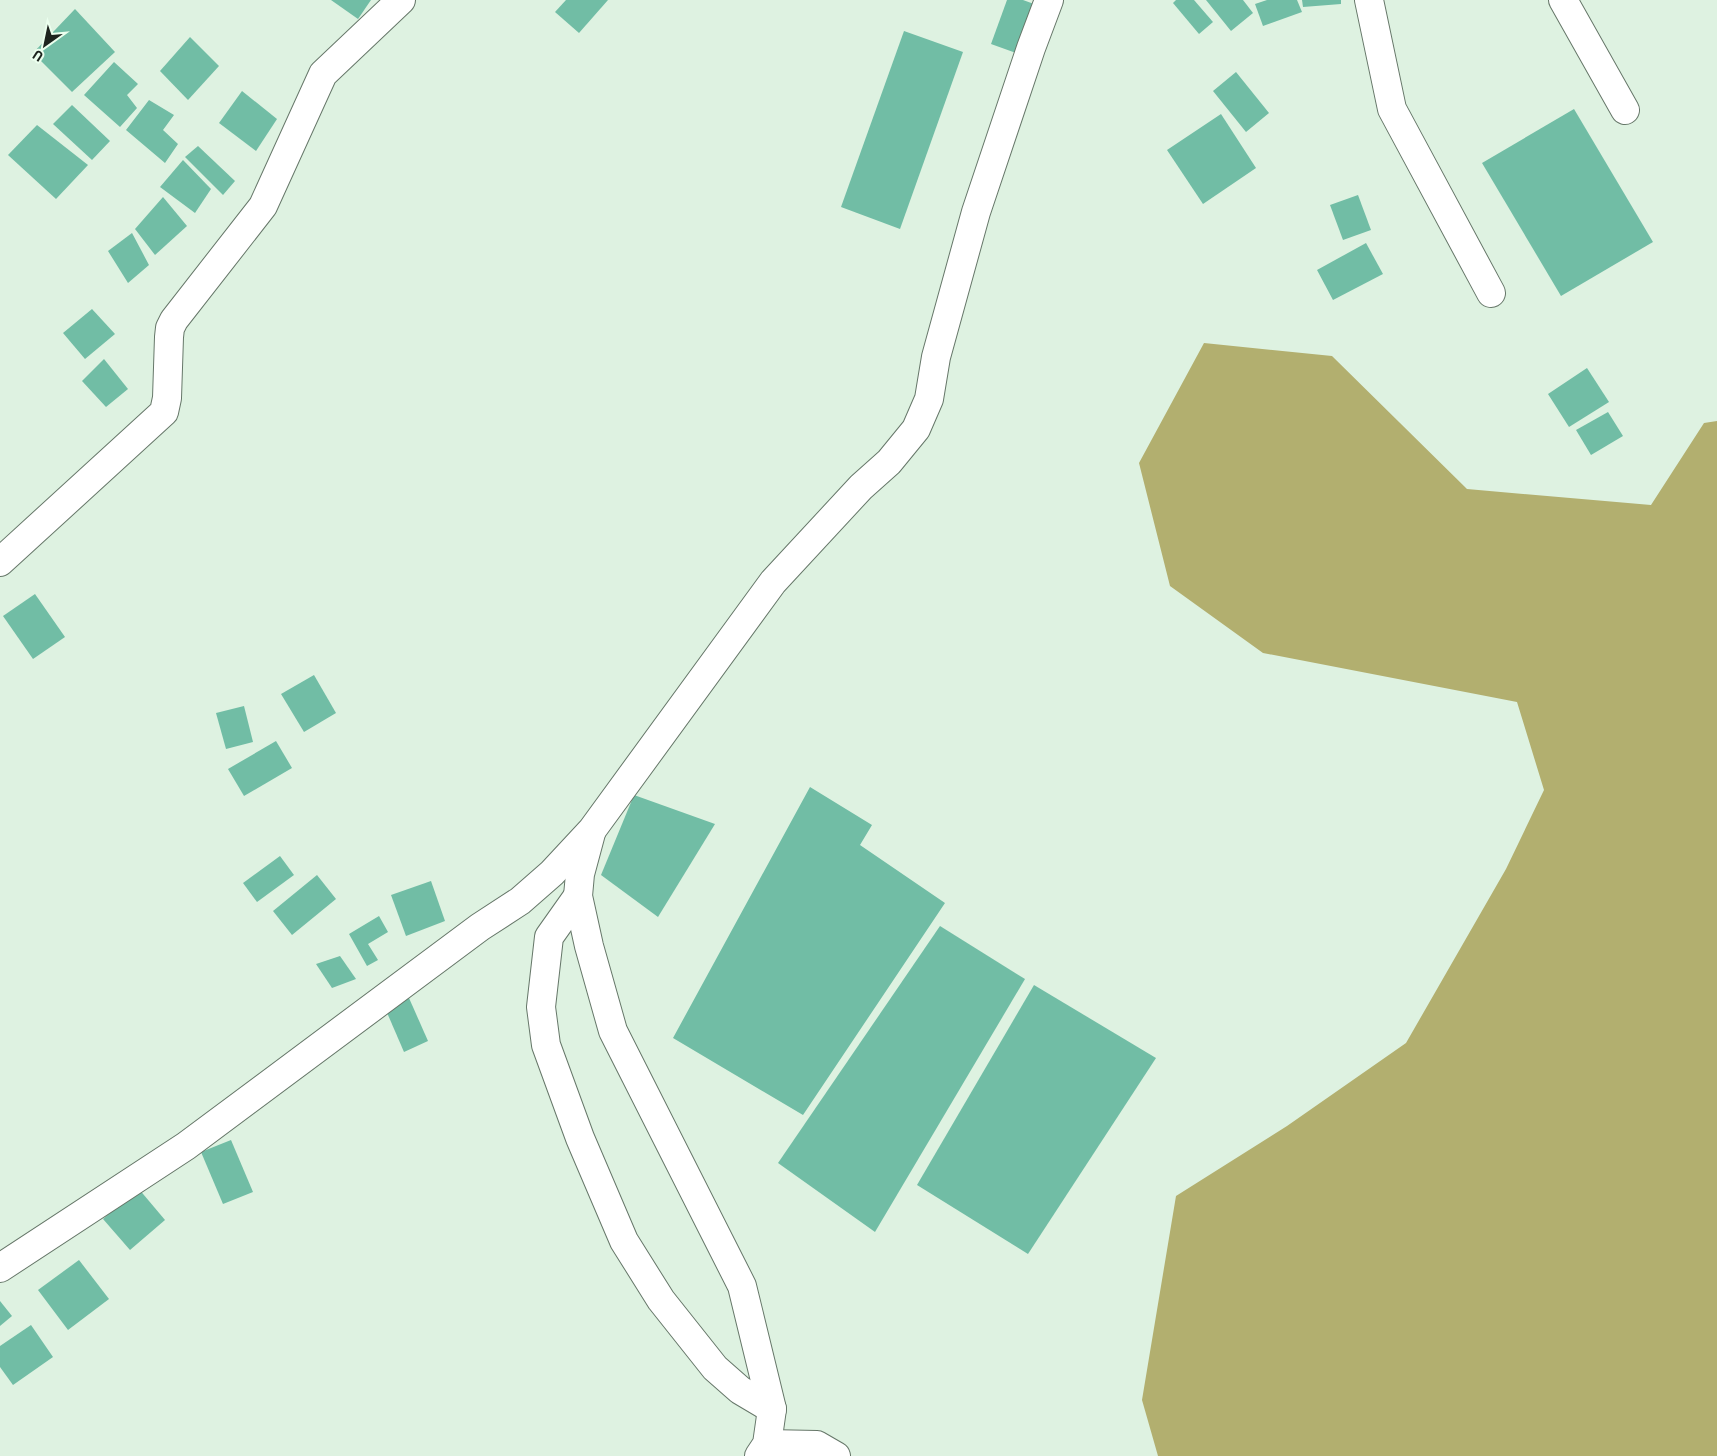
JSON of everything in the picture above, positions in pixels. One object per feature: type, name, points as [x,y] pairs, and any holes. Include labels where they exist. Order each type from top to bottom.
[{"type":"street","points":[[0,562],[164,412],[167,398],[169,337],[170,328],[174,320],[263,206],[323,74],[401,0]]},
{"type":"street","points":[[0,1268],[186,1146],[480,927],[520,901],[552,873],[592,830],[773,582],[861,487],[889,462],[916,429],[929,399],[936,357],[976,212],[1049,0]]},
{"type":"street","points":[[1369,0],[1392,109],[1491,293]]},
{"type":"street","points":[[1563,0],[1625,110]]},
{"type":"street","points":[[592,830],[580,874],[578,896],[589,946],[613,1031],[742,1286],[772,1409],[763,1450],[817,1445],[836,1456]]},
{"type":"street","points":[[578,896],[549,937],[541,1007],[546,1045],[580,1138],[624,1241],[660,1300],[715,1368],[740,1390],[772,1409]]},
{"type":"shaded area","points":[[1204,343],[1332,356],[1467,489],[1651,505],[1704,423],[1717,421],[1717,1456],[1158,1456],[1142,1400],[1176,1196],[1287,1126],[1406,1043],[1506,869],[1544,790],[1517,702],[1263,653],[1170,586],[1139,463]]},
{"type":"building","points":[[331,0],[371,0],[358,19]]},
{"type":"building","points":[[566,0],[608,0],[579,33],[555,12]]},
{"type":"building","points":[[1007,0],[1023,0],[1034,4],[1016,53],[991,44]]},
{"type":"building","points":[[1176,0],[1194,0],[1213,22],[1199,34],[1173,3]]},
{"type":"building","points":[[1206,0],[1243,0],[1253,13],[1231,31]]},
{"type":"building","points":[[1267,0],[1297,0],[1302,12],[1263,26],[1255,4]]},
{"type":"building","points":[[1302,0],[1341,0],[1341,4],[1303,7]]},
{"type":"building","points":[[75,9],[115,52],[72,92],[33,53]]},
{"type":"building","points":[[904,31],[963,52],[900,229],[841,207]]},
{"type":"building","points":[[190,37],[219,66],[188,100],[160,71]]},
{"type":"building","points":[[114,62],[138,84],[127,95],[137,108],[120,127],[84,95]]},
{"type":"building","points":[[1236,72],[1269,113],[1246,132],[1213,91]]},
{"type":"building","points":[[242,91],[277,119],[256,151],[219,123]]},
{"type":"building","points":[[149,100],[174,115],[163,130],[178,144],[165,163],[126,130]]},
{"type":"building","points":[[72,105],[110,141],[92,160],[53,124]]},
{"type":"building","points":[[1574,109],[1653,242],[1561,296],[1482,163]]},
{"type":"building","points":[[1221,114],[1256,168],[1203,204],[1167,150]]},
{"type":"building","points":[[37,125],[88,165],[56,199],[8,155]]},
{"type":"building","points":[[198,146],[235,181],[223,195],[185,157]]},
{"type":"building","points":[[183,160],[211,189],[195,213],[160,187]]},
{"type":"building","points":[[1358,195],[1371,230],[1343,240],[1330,205]]},
{"type":"building","points":[[163,197],[187,226],[155,255],[135,229]]},
{"type":"building","points":[[132,233],[149,265],[128,283],[108,251]]},
{"type":"building","points":[[1366,243],[1383,274],[1333,300],[1317,270]]},
{"type":"building","points":[[92,309],[115,334],[85,359],[63,333]]},
{"type":"building","points":[[104,359],[128,389],[106,407],[82,381]]},
{"type":"building","points":[[1587,368],[1609,402],[1569,427],[1548,394]]},
{"type":"building","points":[[1608,412],[1623,436],[1591,455],[1576,430]]},
{"type":"building","points":[[35,594],[65,637],[33,659],[3,616]]},
{"type":"building","points":[[314,675],[336,713],[304,732],[281,694]]},
{"type":"building","points":[[244,706],[253,742],[226,749],[216,713]]},
{"type":"building","points":[[276,741],[292,768],[244,796],[228,769]]},
{"type":"building","points":[[810,787],[872,825],[860,845],[945,903],[803,1115],[673,1038]]},
{"type":"building","points":[[634,795],[715,824],[658,917],[601,875]]},
{"type":"building","points":[[280,856],[294,875],[257,902],[243,883]]},
{"type":"building","points":[[317,875],[336,899],[292,935],[273,911]]},
{"type":"building","points":[[431,881],[445,921],[406,936],[391,895]]},
{"type":"building","points":[[379,916],[388,932],[368,944],[378,960],[367,966],[349,934]]},
{"type":"building","points":[[940,926],[1025,979],[875,1232],[778,1163]]},
{"type":"building","points":[[340,956],[356,979],[332,988],[316,964]]},
{"type":"building","points":[[1034,985],[1156,1058],[1028,1254],[917,1185]]},
{"type":"building","points":[[409,998],[428,1041],[404,1052],[385,1008]]},
{"type":"building","points":[[231,1140],[253,1192],[223,1204],[201,1152]]},
{"type":"building","points":[[138,1188],[165,1220],[130,1250],[103,1219]]},
{"type":"building","points":[[79,1260],[109,1299],[68,1330],[38,1290]]},
{"type":"building","points":[[0,1301],[12,1316],[0,1326]]},
{"type":"building","points":[[31,1325],[53,1357],[13,1385],[0,1367],[0,1346]]}]
